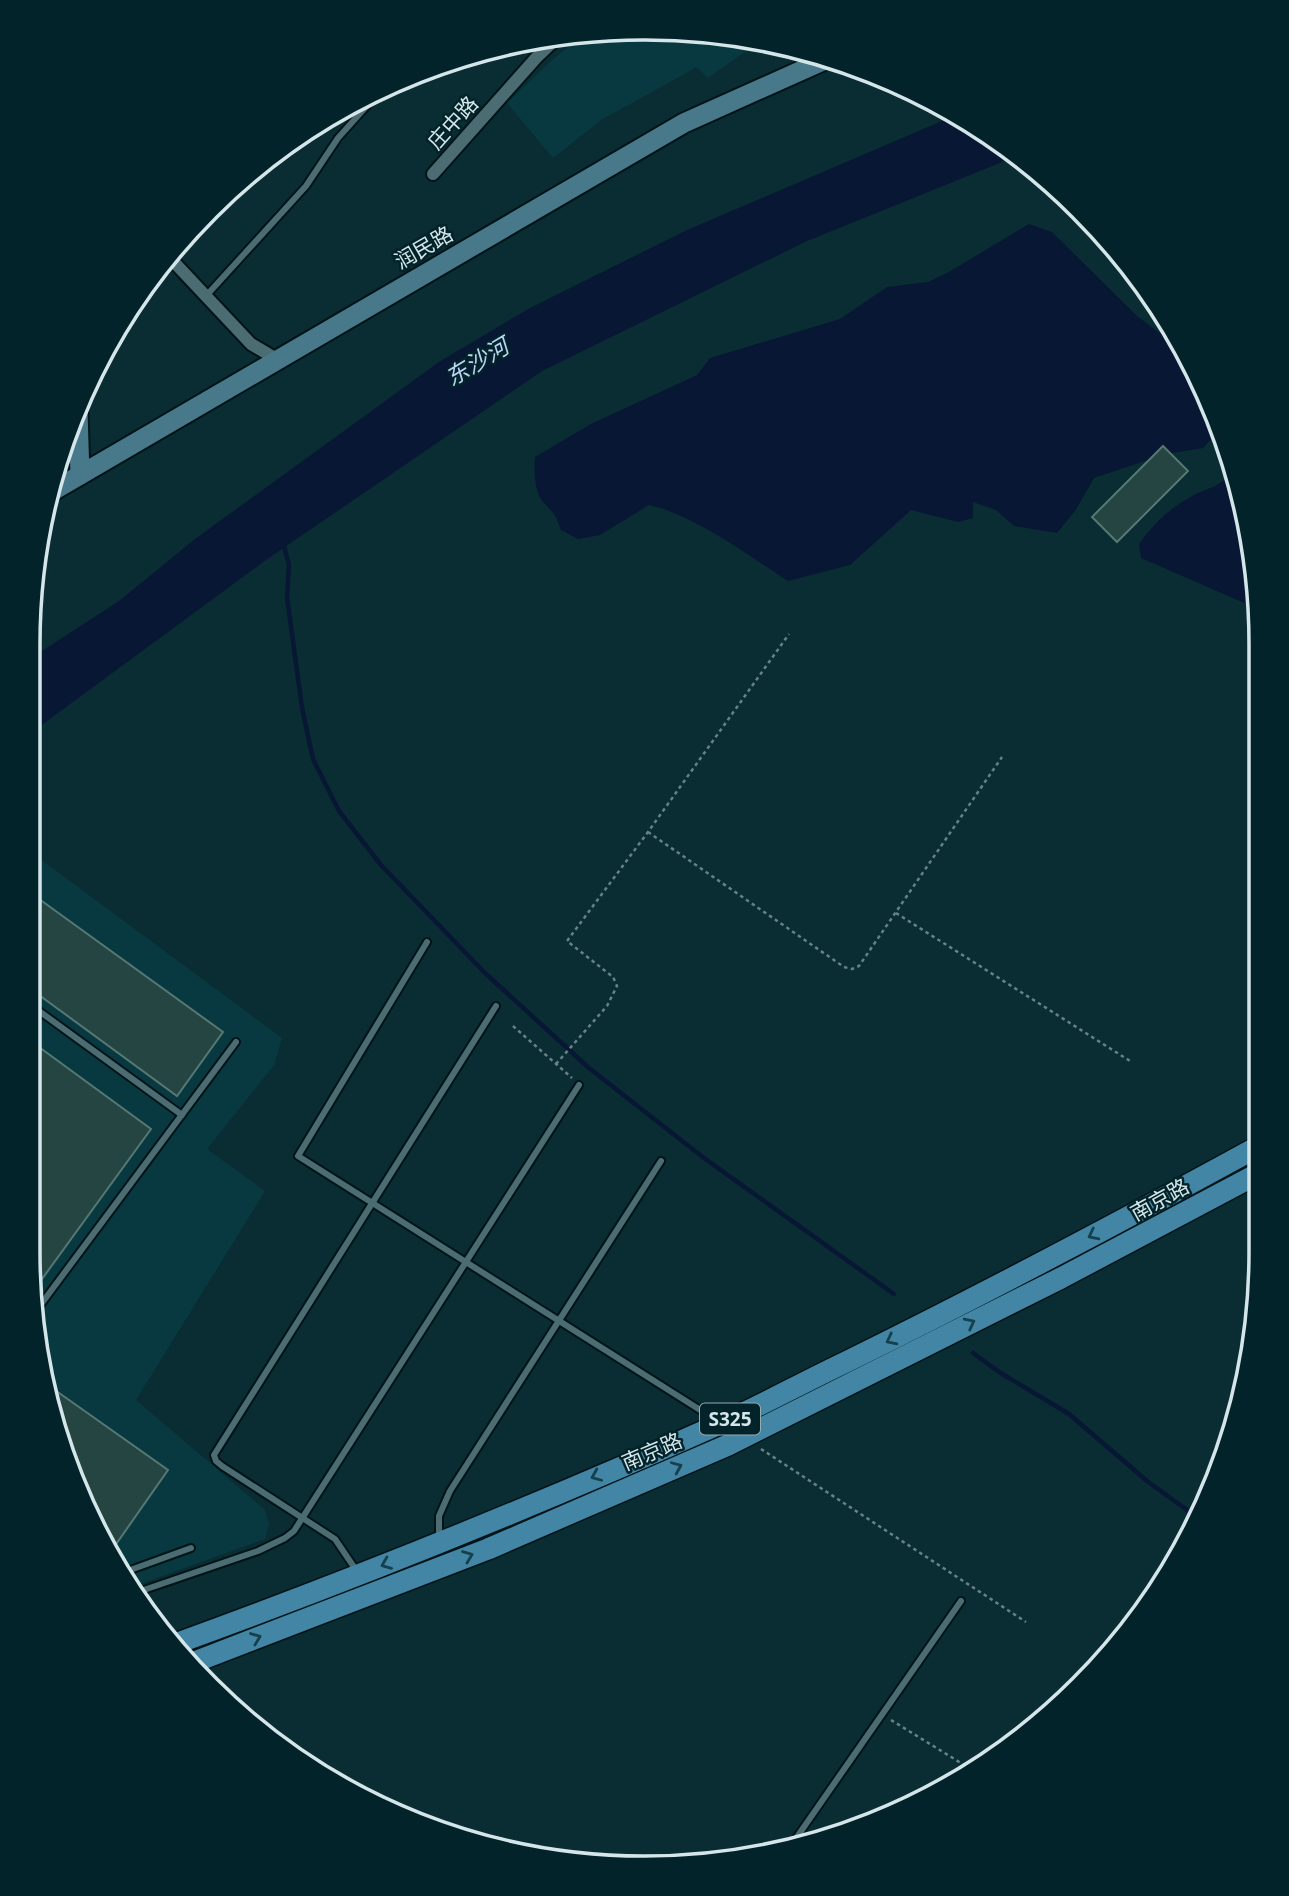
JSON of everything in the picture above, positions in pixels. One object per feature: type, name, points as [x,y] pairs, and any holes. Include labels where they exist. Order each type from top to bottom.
[{"type":"main road","name":"南京路","points":[[183,1641],[439,1542],[723,1422],[993,1287],[1249,1150]]},
{"type":"main road","name":"南京路","points":[[199,1660],[488,1549],[743,1437],[1061,1278],[1249,1178]]},
{"type":"street","name":"庄中路","points":[[433,174],[546,49]]},
{"type":"street","name":"润民路","points":[[62,486],[684,123],[814,65]]},
{"type":"street","points":[[176,264],[251,344],[278,360]]},
{"type":"street","points":[[79,432],[80,475]]},
{"type":"lane","points":[[206,296],[306,186],[338,138],[364,110]]},
{"type":"lane","points":[[427,942],[298,1156],[723,1422]]},
{"type":"lane","points":[[359,1574],[335,1539],[222,1466],[214,1455],[496,1006]]},
{"type":"lane","points":[[40,1012],[182,1115]]},
{"type":"lane","points":[[43,1302],[236,1042]]},
{"type":"lane","points":[[144,1590],[258,1551],[294,1531],[579,1085]]},
{"type":"lane","points":[[439,1542],[439,1516],[450,1491],[660,1161]]},
{"type":"lane","points":[[131,1570],[191,1548]]},
{"type":"lane","points":[[800,1834],[961,1601]]},
{"type":"path","points":[[556,1064],[607,1006],[617,986],[613,977],[567,941],[789,634]]},
{"type":"path","points":[[648,832],[844,968],[852,969],[859,966],[1002,757]]},
{"type":"path","points":[[896,913],[1130,1061]]},
{"type":"path","points":[[513,1026],[579,1085]]},
{"type":"path","points":[[743,1437],[1026,1622]]},
{"type":"path","points":[[882,1714],[963,1765]]},
{"type":"shaded area","points":[[605,42],[684,42],[748,49],[708,78],[697,67],[601,120],[553,158],[507,103],[571,45]]},
{"type":"shaded area","points":[[40,859],[282,1038],[274,1065],[207,1149],[265,1191],[136,1400],[265,1510],[269,1524],[265,1539],[140,1584],[103,1519],[72,1446],[52,1369],[42,1291]]},
{"type":"water","name":"东沙河","points":[[945,120],[1006,161],[807,241],[542,371],[263,562],[40,726],[40,652],[119,601],[195,539],[439,362],[530,308],[687,230]]},
{"type":"water","points":[[1029,224],[1052,232],[1137,316],[1165,337],[1203,413],[1212,438],[1203,448],[1166,454],[1094,478],[1075,511],[1057,533],[1014,526],[996,510],[973,502],[973,518],[958,522],[911,510],[850,565],[788,581],[702,526],[666,510],[649,505],[600,535],[578,539],[561,530],[554,514],[540,497],[535,480],[535,457],[591,424],[697,375],[710,358],[840,319],[887,287],[928,282]]},
{"type":"water","points":[[1225,479],[1244,566],[1247,604],[1141,558],[1139,544],[1157,522],[1194,495]]},
{"type":"building","points":[[1163,446],[1188,471],[1117,542],[1092,517]]},
{"type":"building","points":[[40,900],[223,1032],[177,1096],[40,996]]},
{"type":"building","points":[[40,1048],[151,1129],[42,1279],[40,1252]]},
{"type":"building","points":[[57,1392],[168,1470],[116,1544],[86,1483],[72,1446]]},
{"type":"waterway","points":[[283,542],[289,565],[287,597],[302,708],[313,759],[339,811],[381,865],[485,973],[589,1068],[704,1158],[894,1294]]},
{"type":"waterway","points":[[973,1353],[1069,1414],[1147,1481],[1189,1512]]}]
